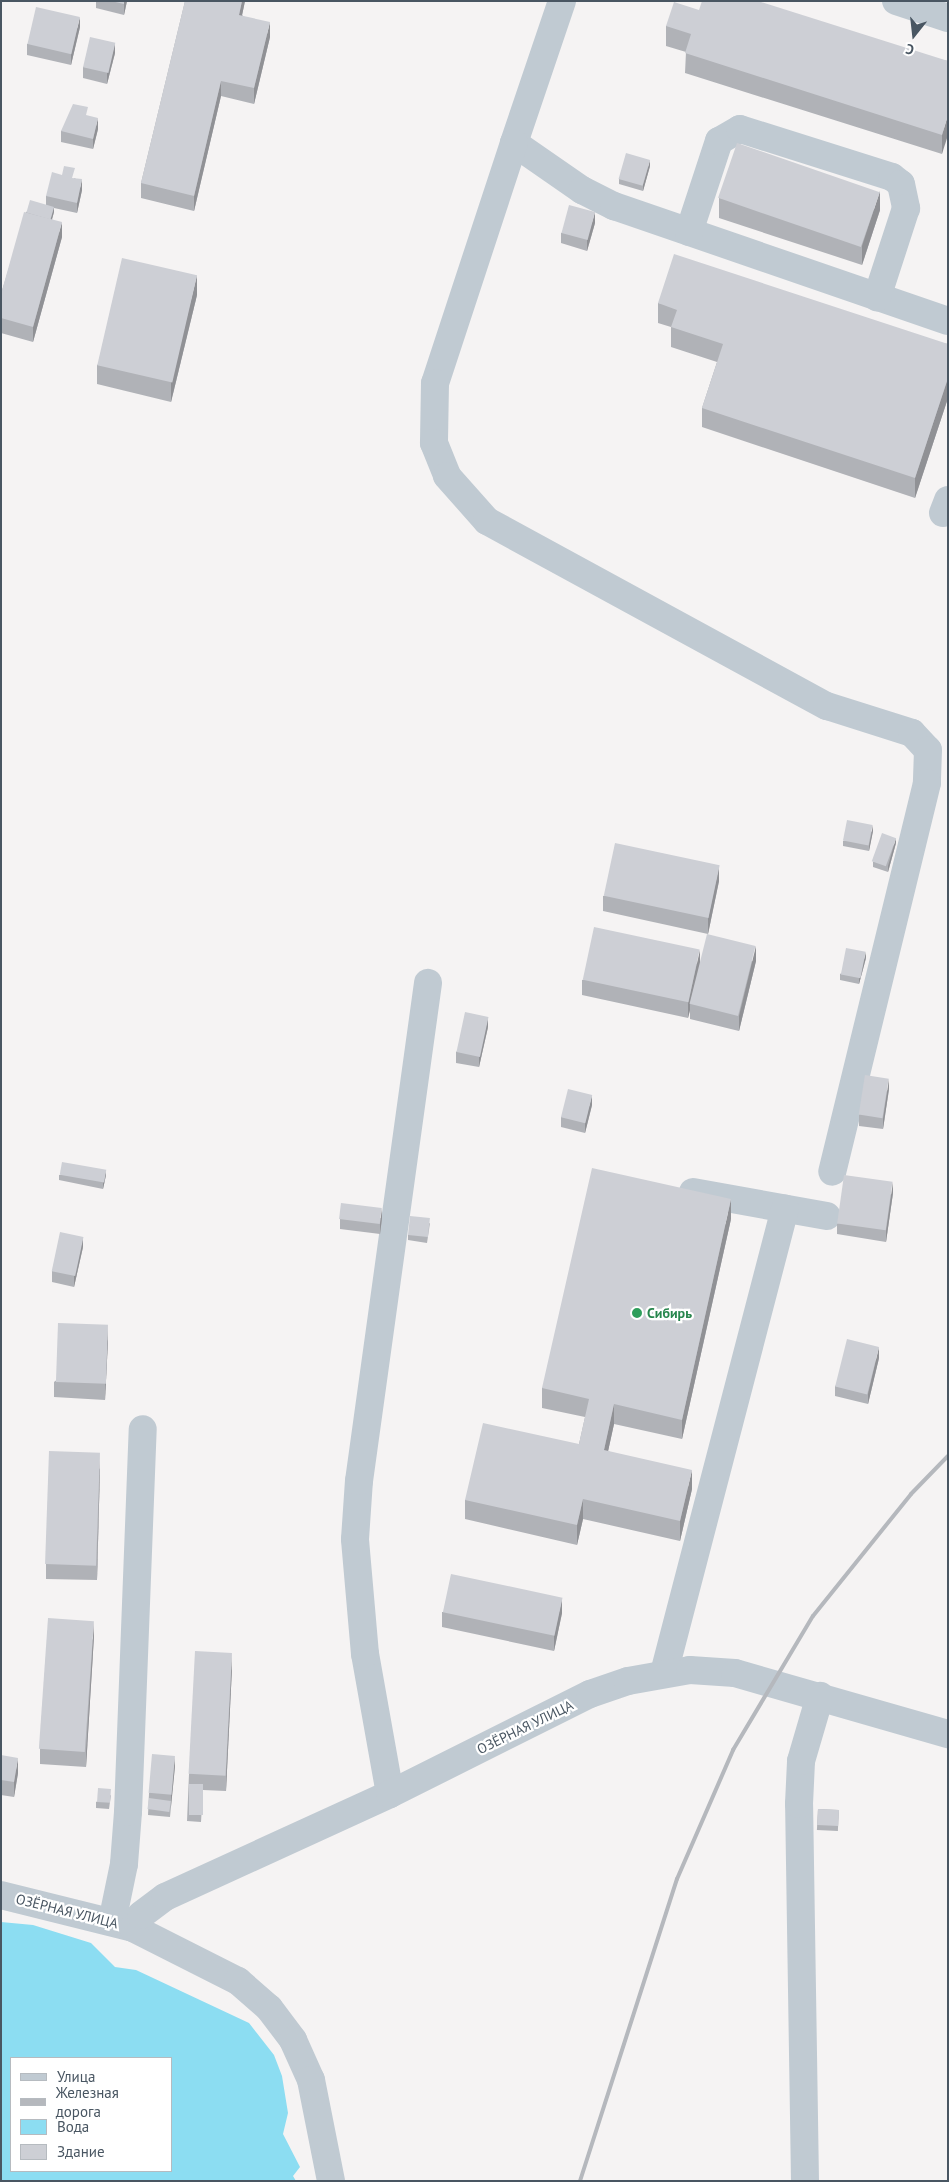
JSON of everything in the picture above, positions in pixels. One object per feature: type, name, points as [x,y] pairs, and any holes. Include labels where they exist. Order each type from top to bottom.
[{"type":"street","points":[[562,1],[435,383],[434,444],[447,476],[487,521],[828,706],[912,733],[928,750],[927,783],[832,1172]]},
{"type":"street","points":[[896,1],[948,18]]},
{"type":"street","points":[[689,232],[719,141],[740,129],[892,177],[901,184],[906,208],[877,297]]},
{"type":"street","points":[[514,143],[582,190],[689,232],[948,321]]},
{"type":"street","points":[[390,1794],[365,1654],[355,1539],[359,1481],[428,982]]},
{"type":"street","points":[[670,1188],[827,1216]]},
{"type":"street","points":[[664,1673],[784,1209]]},
{"type":"street","points":[[123,1925],[142,1429]]},
{"type":"street","name":"ОЗЁРНАЯ УЛИЦА","points":[[123,1925],[141,1915],[165,1897],[390,1794],[590,1694],[664,1673],[735,1673],[948,1734]]},
{"type":"street","points":[[805,2181],[799,1804],[802,1761],[820,1696]]},
{"type":"street","name":"ОЗЁРНАЯ УЛИЦА","points":[[1,1895],[123,1925],[238,1981],[269,2008],[293,2040],[311,2080],[331,2181]]},
{"type":"water","points":[[1,1922],[33,1925],[91,1943],[115,1967],[136,1970],[249,2023],[274,2055],[282,2076],[288,2113],[283,2134],[300,2167],[293,2176],[296,2181],[1,2181]]},
{"type":"building","points":[[111,1],[124,1],[124,4]]},
{"type":"building","points":[[185,1],[242,1],[239,15],[270,22],[254,88],[221,81],[194,196],[141,183]]},
{"type":"building","points":[[702,1],[758,1],[948,61],[948,115],[942,135],[685,53],[691,34],[666,26],[674,2],[699,10]]},
{"type":"building","points":[[36,7],[80,17],[71,54],[27,44]]},
{"type":"building","points":[[90,37],[115,43],[108,73],[83,67]]},
{"type":"building","points":[[73,104],[88,107],[86,115],[98,118],[93,139],[61,131]]},
{"type":"building","points":[[737,143],[880,192],[861,247],[718,198]]},
{"type":"building","points":[[626,153],[650,160],[643,186],[619,179]]},
{"type":"building","points":[[64,166],[75,168],[72,178],[82,179],[77,203],[46,196],[52,172],[62,175]]},
{"type":"building","points":[[30,200],[54,207],[50,219],[26,212]]},
{"type":"building","points":[[569,205],[595,212],[588,240],[561,233]]},
{"type":"building","points":[[24,212],[62,222],[33,327],[1,318],[1,294]]},
{"type":"building","points":[[674,254],[948,344],[948,378],[915,478],[702,408],[723,344],[671,327],[677,310],[658,303]]},
{"type":"building","points":[[122,258],[197,275],[172,383],[97,365]]},
{"type":"building","points":[[847,820],[873,825],[869,846],[843,841]]},
{"type":"building","points":[[882,833],[896,838],[886,866],[872,861]]},
{"type":"building","points":[[615,843],[720,865],[708,918],[604,896]]},
{"type":"building","points":[[594,927],[700,949],[688,1002],[583,980]]},
{"type":"building","points":[[707,934],[756,946],[738,1016],[690,1004]]},
{"type":"building","points":[[846,948],[866,952],[860,978],[841,975]]},
{"type":"building","points":[[465,1012],[488,1017],[480,1057],[456,1052]]},
{"type":"building","points":[[865,1075],[889,1079],[882,1118],[859,1115]]},
{"type":"building","points":[[568,1089],[592,1095],[585,1123],[561,1117]]},
{"type":"building","points":[[62,1162],[106,1170],[104,1183],[60,1175]]},
{"type":"building","name":"Сибирь","points":[[592,1168],[731,1199],[682,1420],[614,1404],[604,1450],[692,1470],[680,1521],[583,1499],[577,1525],[465,1500],[483,1423],[579,1444],[589,1399],[542,1388]]},
{"type":"building","points":[[844,1175],[893,1182],[886,1230],[837,1224]]},
{"type":"building","points":[[341,1203],[382,1208],[380,1224],[339,1219]]},
{"type":"building","points":[[410,1216],[430,1218],[428,1237],[408,1235]]},
{"type":"building","points":[[60,1232],[83,1237],[75,1276],[52,1271]]},
{"type":"building","points":[[58,1323],[108,1325],[106,1384],[56,1382]]},
{"type":"building","points":[[847,1339],[879,1347],[867,1395],[835,1387]]},
{"type":"building","points":[[49,1451],[100,1453],[96,1566],[45,1564]]},
{"type":"building","points":[[451,1574],[563,1598],[554,1636],[443,1612]]},
{"type":"building","points":[[48,1618],[94,1621],[85,1752],[39,1749]]},
{"type":"building","points":[[195,1651],[232,1653],[226,1776],[189,1774]]},
{"type":"building","points":[[152,1754],[175,1756],[172,1795],[149,1793]]},
{"type":"building","points":[[1,1755],[18,1758],[14,1782],[1,1780]]},
{"type":"building","points":[[189,1784],[203,1784],[203,1815],[189,1815]]},
{"type":"building","points":[[98,1788],[111,1789],[110,1803],[97,1802]]},
{"type":"building","points":[[149,1798],[171,1801],[169,1812],[147,1809]]},
{"type":"building","points":[[818,1809],[839,1810],[838,1826],[817,1825]]},
{"type":"railway","points":[[580,2181],[677,1879],[733,1750],[813,1616],[911,1494],[948,1456]]},
{"type":"place","name":"Сибирь","points":[[637,1313]]}]
